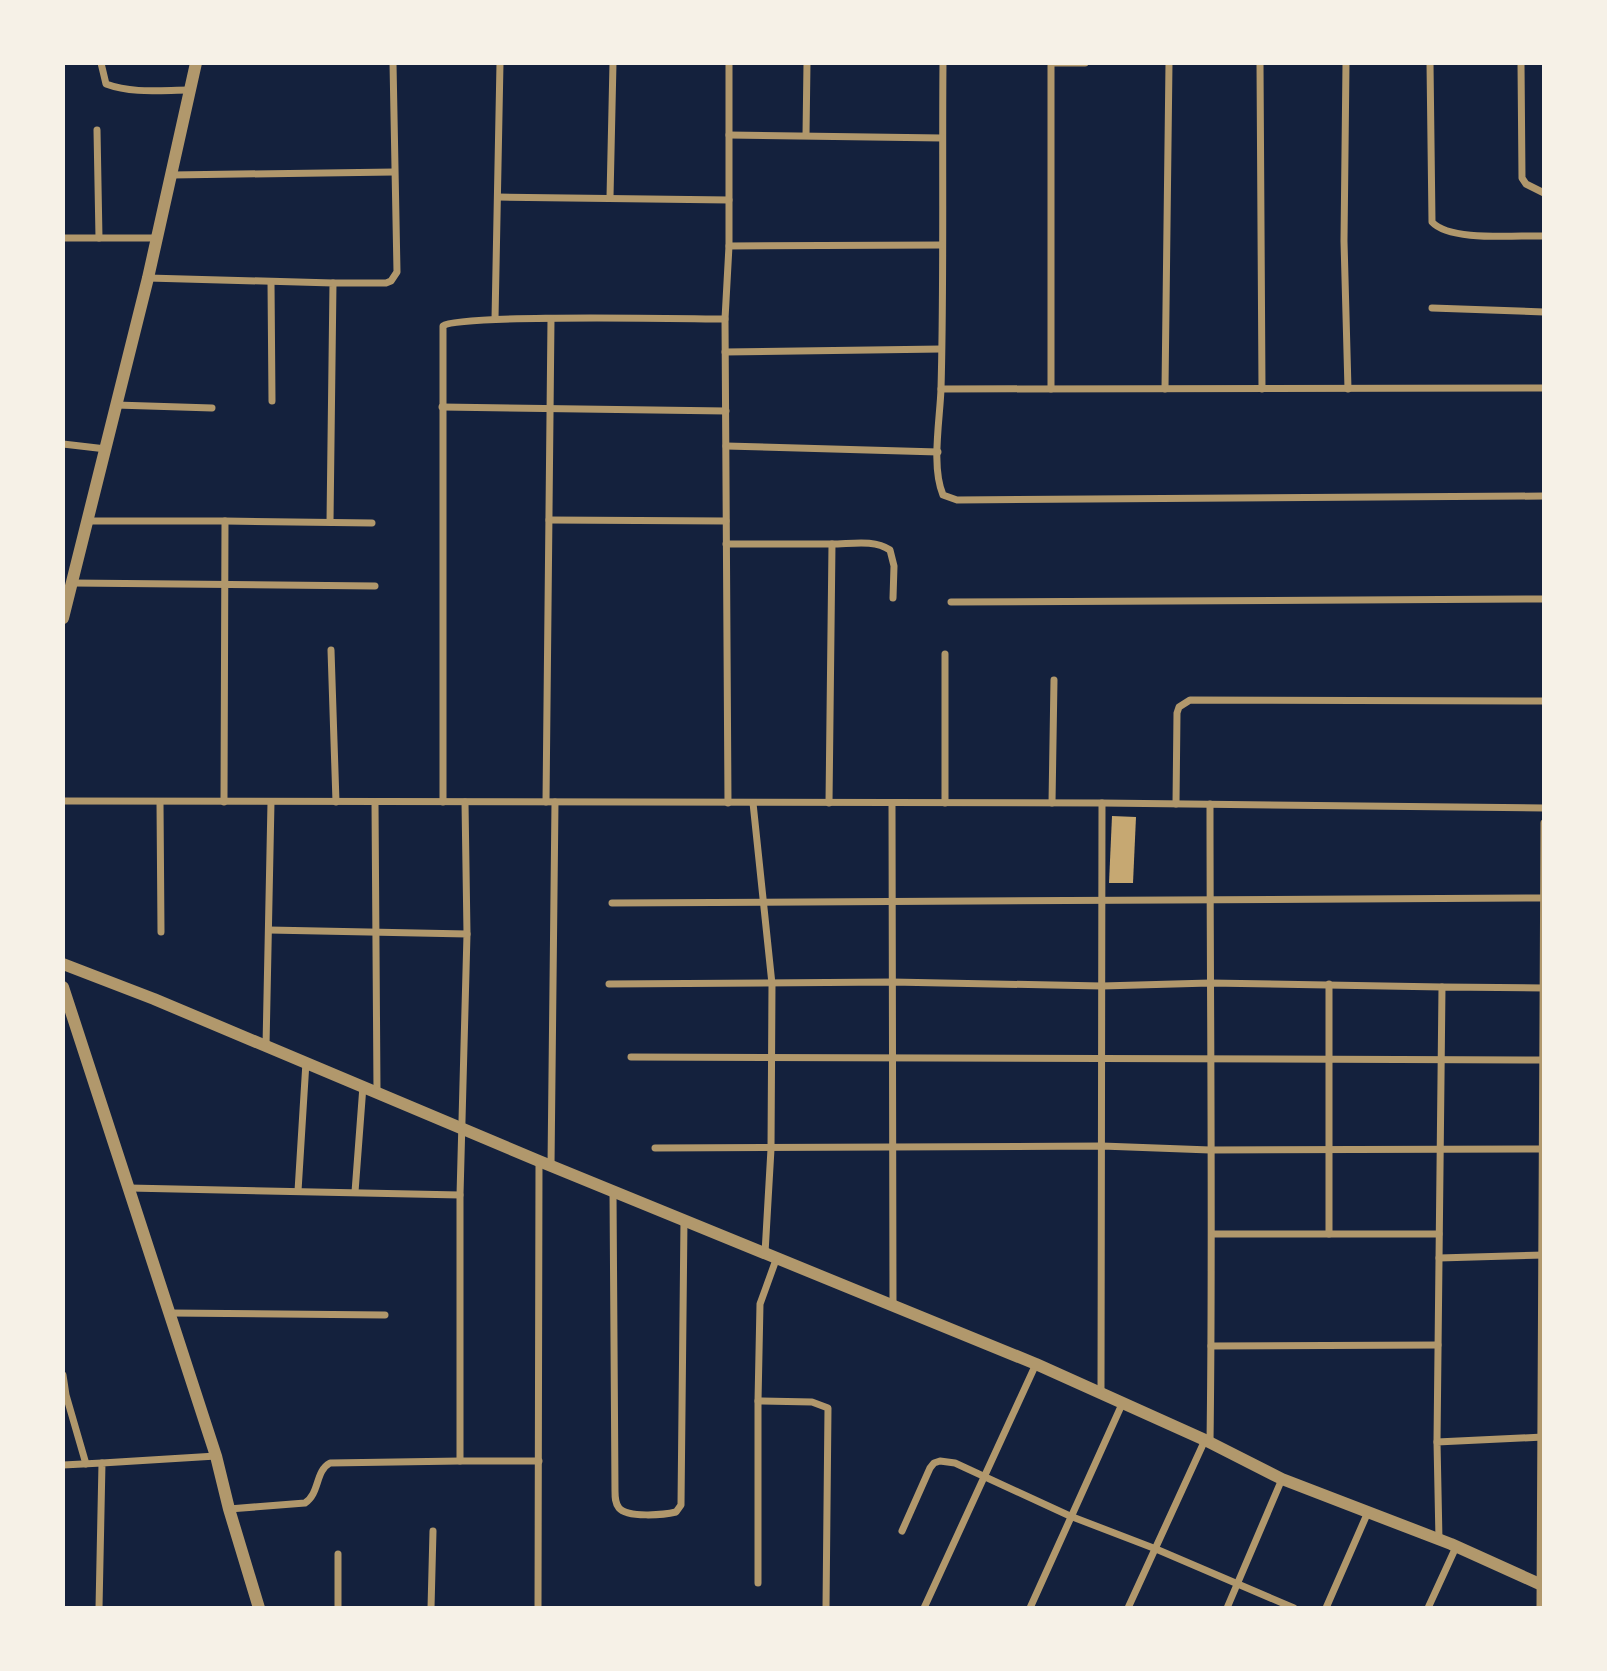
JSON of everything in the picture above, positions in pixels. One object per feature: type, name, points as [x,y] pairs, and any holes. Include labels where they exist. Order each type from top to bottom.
[{"type":"street","points":[[101,63],[106,84],[115,88],[190,90]]},
{"type":"street","points":[[63,618],[148,278],[196,63]]},
{"type":"street","points":[[148,278],[386,284],[391,281],[397,272],[393,63]]},
{"type":"street","points":[[495,319],[500,63]]},
{"type":"street","points":[[610,197],[613,63]]},
{"type":"street","points":[[728,803],[725,319],[729,246],[729,63]]},
{"type":"street","points":[[806,135],[807,63]]},
{"type":"street","points":[[943,63],[942,349],[938,452],[940,489],[943,495],[957,500],[1544,496]]},
{"type":"street","points":[[1051,389],[1051,63],[1085,63]]},
{"type":"street","points":[[1165,389],[1169,63]]},
{"type":"street","points":[[1260,63],[1262,389]]},
{"type":"street","points":[[1346,63],[1348,389]]},
{"type":"street","points":[[1430,63],[1432,222],[1438,228],[1458,234],[1544,236]]},
{"type":"street","points":[[1521,63],[1522,178],[1526,184],[1544,193]]},
{"type":"street","points":[[97,130],[99,238]]},
{"type":"street","points":[[729,135],[942,138]]},
{"type":"street","points":[[172,174],[394,172]]},
{"type":"street","points":[[498,197],[729,200]]},
{"type":"street","points":[[63,238],[157,238]]},
{"type":"street","points":[[729,246],[942,245]]},
{"type":"street","points":[[271,282],[272,401]]},
{"type":"street","points":[[330,522],[333,283]]},
{"type":"street","points":[[1432,308],[1544,312]]},
{"type":"street","points":[[443,802],[443,326],[447,323],[495,319],[725,319]]},
{"type":"street","points":[[546,802],[551,319]]},
{"type":"street","points":[[725,352],[942,349]]},
{"type":"street","points":[[941,389],[1544,388]]},
{"type":"street","points":[[116,405],[212,408]]},
{"type":"street","points":[[442,407],[726,411]]},
{"type":"street","points":[[63,444],[106,449]]},
{"type":"street","points":[[726,446],[938,452]]},
{"type":"street","points":[[549,520],[726,521]]},
{"type":"street","points":[[88,521],[372,523]]},
{"type":"street","points":[[224,802],[225,521]]},
{"type":"street","points":[[726,544],[882,545],[890,550],[894,566],[893,598]]},
{"type":"street","points":[[829,803],[832,544]]},
{"type":"street","points":[[72,583],[374,586]]},
{"type":"street","points":[[950,602],[1544,599]]},
{"type":"street","points":[[331,650],[336,802]]},
{"type":"street","points":[[945,654],[945,803]]},
{"type":"street","points":[[1052,803],[1054,680]]},
{"type":"street","points":[[1176,804],[1177,713],[1179,707],[1190,700],[1544,701]]},
{"type":"street","points":[[63,801],[1102,803],[1544,808]]},
{"type":"street","points":[[160,802],[161,932]]},
{"type":"street","points":[[266,1048],[271,802]]},
{"type":"street","points":[[375,802],[377,1091]]},
{"type":"street","points":[[460,1461],[460,1195],[467,934],[465,802]]},
{"type":"street","points":[[538,1608],[545,1163],[555,802]]},
{"type":"street","points":[[753,803],[772,984],[771,1255],[760,1304],[758,1583]]},
{"type":"street","points":[[892,803],[893,1305]]},
{"type":"street","points":[[1101,1392],[1102,803]]},
{"type":"street","points":[[1128,1608],[1208,1441],[1213,1234],[1210,1150],[1209,804]]},
{"type":"street","points":[[1540,1608],[1543,1437],[1544,822]]},
{"type":"street","points":[[612,903],[1102,903],[1544,898]]},
{"type":"street","points":[[268,930],[467,934]]},
{"type":"street","points":[[63,964],[155,999],[266,1048],[377,1091],[545,1163],[1036,1364],[1208,1441],[1282,1479],[1439,1540],[1542,1585]]},
{"type":"street","points":[[609,984],[892,982],[1102,986],[1210,983],[1544,988]]},
{"type":"street","points":[[1329,984],[1329,1234]]},
{"type":"street","points":[[63,987],[216,1456],[259,1608]]},
{"type":"street","points":[[1439,1540],[1437,1442],[1442,987]]},
{"type":"street","points":[[631,1057],[1544,1060]]},
{"type":"street","points":[[298,1191],[306,1062]]},
{"type":"street","points":[[355,1192],[363,1086]]},
{"type":"street","points":[[655,1148],[1102,1146],[1210,1150],[1440,1147],[1543,1149]]},
{"type":"street","points":[[129,1188],[460,1195]]},
{"type":"street","points":[[613,1191],[614,1491],[618,1506],[630,1514],[676,1513],[681,1505],[684,1219]]},
{"type":"street","points":[[1213,1234],[1439,1234]]},
{"type":"street","points":[[1439,1258],[1543,1255]]},
{"type":"street","points":[[170,1313],[385,1315]]},
{"type":"street","points":[[1211,1346],[1438,1345]]},
{"type":"street","points":[[924,1608],[1036,1364]]},
{"type":"street","points":[[63,1375],[65,1395],[86,1464]]},
{"type":"street","points":[[758,1401],[812,1402],[828,1408],[825,1608]]},
{"type":"street","points":[[1030,1608],[1123,1402]]},
{"type":"street","points":[[1437,1442],[1543,1437]]},
{"type":"street","points":[[63,1465],[216,1456]]},
{"type":"street","points":[[229,1509],[305,1503],[315,1492],[323,1468],[330,1463],[539,1461]]},
{"type":"street","points":[[902,1531],[934,1463],[947,1461],[985,1475],[1070,1516],[1156,1549],[1294,1608]]},
{"type":"street","points":[[99,1608],[102,1463]]},
{"type":"street","points":[[1227,1608],[1282,1479]]},
{"type":"street","points":[[1326,1608],[1368,1512]]},
{"type":"street","points":[[431,1608],[433,1531]]},
{"type":"street","points":[[1428,1608],[1456,1547]]},
{"type":"street","points":[[338,1553],[338,1608]]},
{"type":"building","points":[[1112,816],[1136,817],[1133,883],[1109,883]]}]
